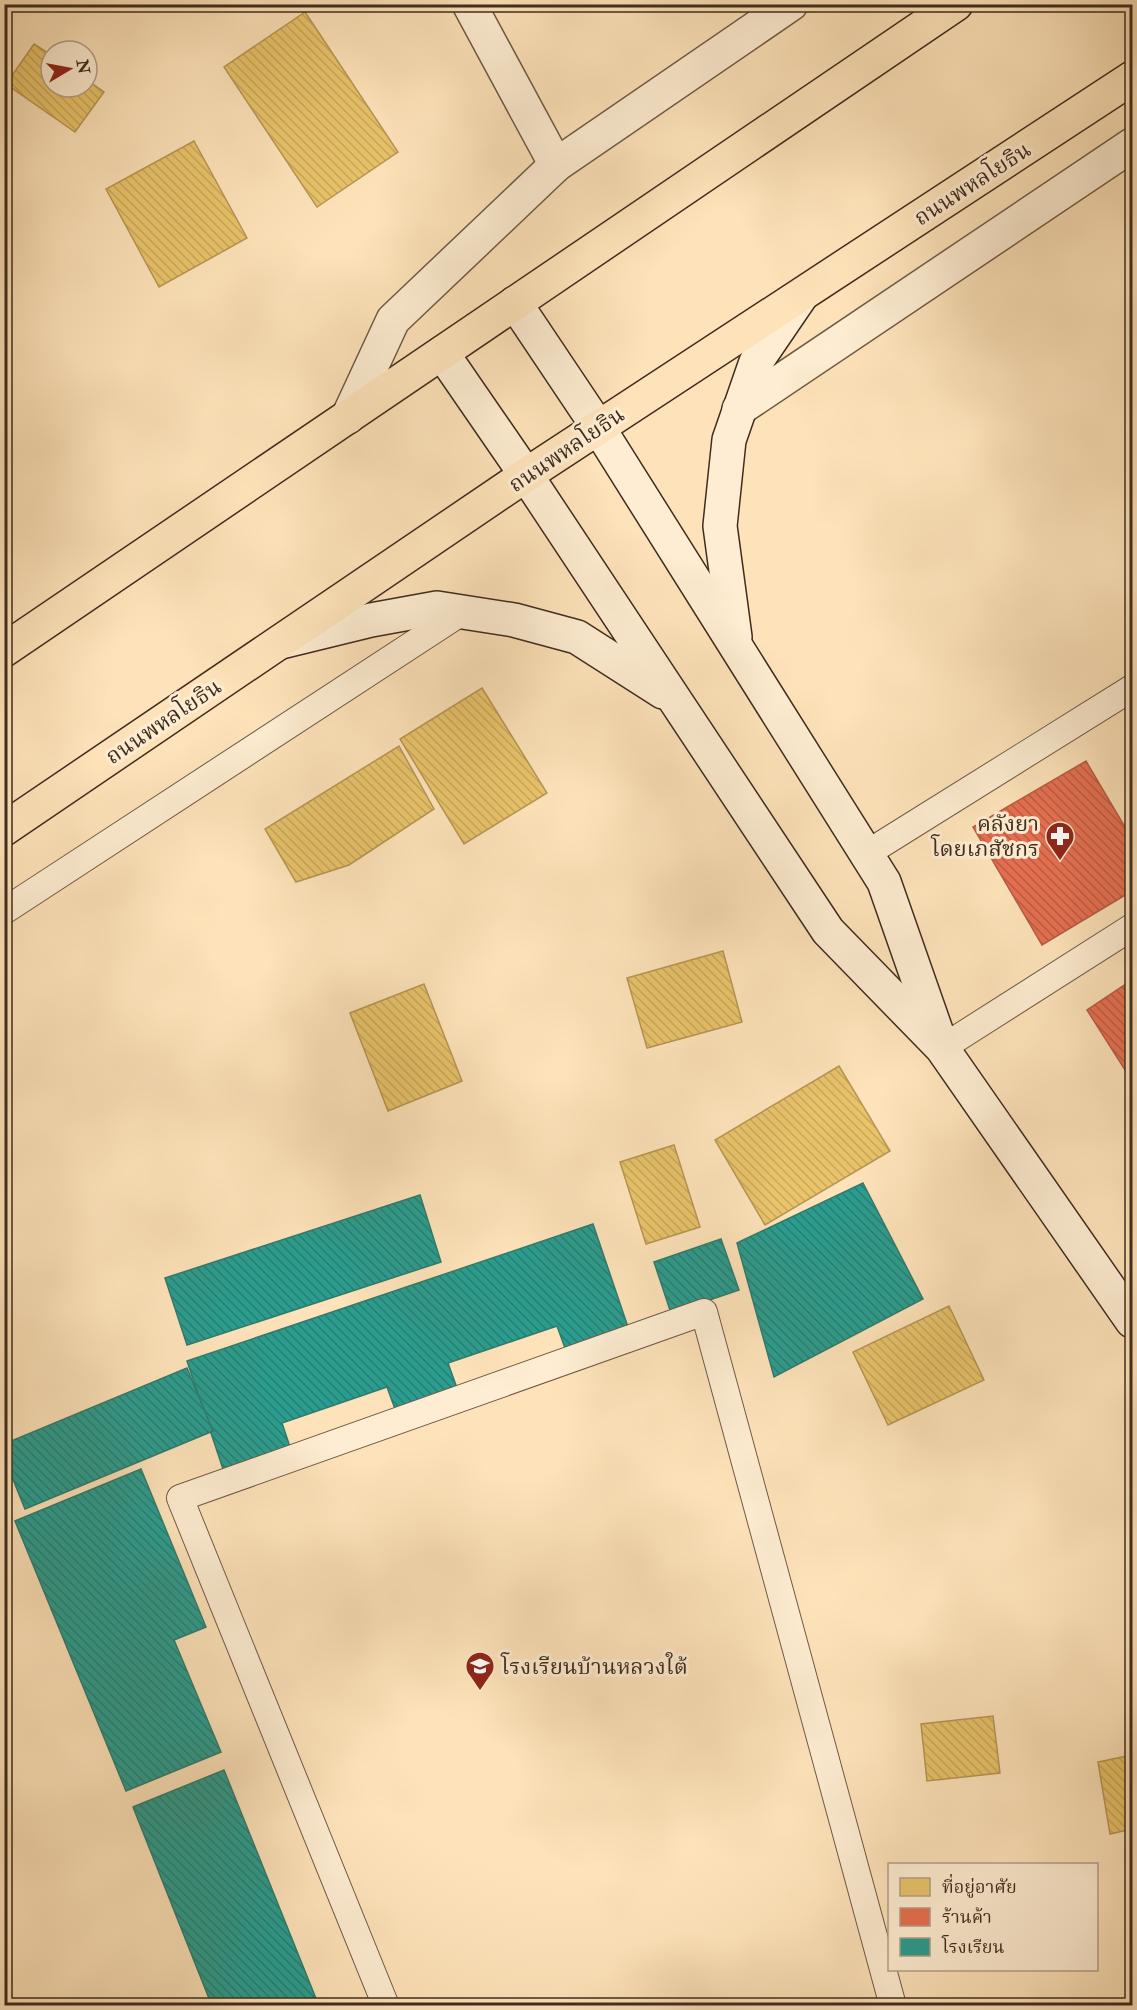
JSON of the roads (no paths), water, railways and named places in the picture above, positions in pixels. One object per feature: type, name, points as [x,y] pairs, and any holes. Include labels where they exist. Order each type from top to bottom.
[{"type":"highway","points":[[4,650],[956,4]]},
{"type":"highway","name":"ถนนพหลโยธิน","points":[[4,829],[598,427],[1129,88]]},
{"type":"main road","points":[[469,4],[556,165]]},
{"type":"main road","points":[[348,417],[393,320],[556,165],[779,8]]},
{"type":"main road","points":[[740,409],[1132,145]]},
{"type":"main road","points":[[737,649],[720,526],[729,440],[756,362],[801,296]]},
{"type":"main road","points":[[515,303],[598,427],[884,882],[942,1048]]},
{"type":"main road","points":[[442,352],[828,931],[942,1048],[1132,1321]]},
{"type":"main road","points":[[280,642],[371,620],[437,608],[514,620],[577,637],[674,699]]},
{"type":"lane","points":[[4,911],[462,612]]},
{"type":"lane","points":[[866,854],[1132,688]]},
{"type":"lane","points":[[942,1048],[1132,927]]},
{"type":"lane","points":[[386,2006],[180,1498],[704,1312],[893,2006]]},
{"type":"place","name":"คลังยา โดยเภสัชกร","points":[[1060,862]]},
{"type":"place","name":"โรงเรียนบ้านหลวงใต้","points":[[480,1692]]}]
